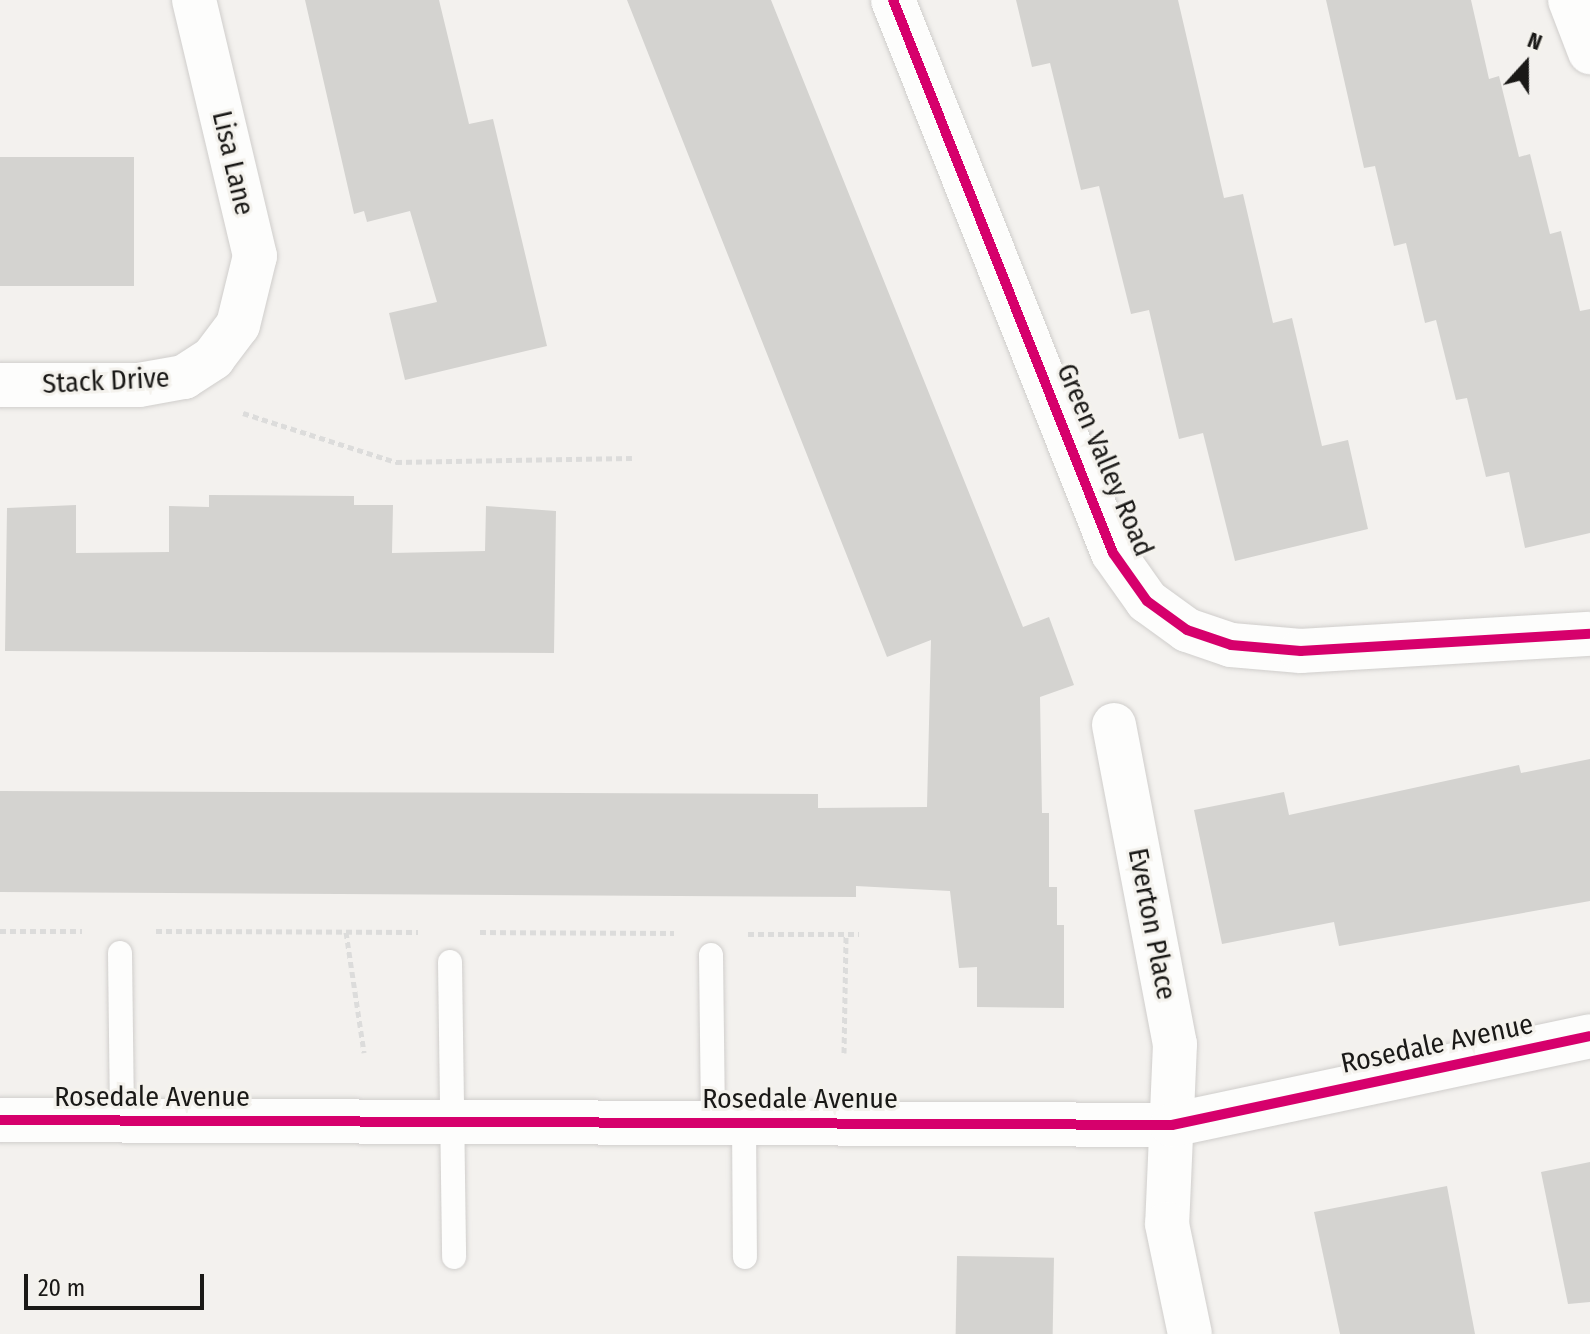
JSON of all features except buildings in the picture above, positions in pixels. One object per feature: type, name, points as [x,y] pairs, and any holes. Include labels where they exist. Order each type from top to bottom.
[{"type":"street","name":"Lisa Lane","points":[[194,0],[255,256],[238,325]]},
{"type":"street","name":"Green Valley Road","points":[[893,0],[1113,553],[1147,601],[1187,630],[1231,645],[1301,651],[1590,634]]},
{"type":"street","points":[[1570,0],[1590,52]]},
{"type":"street","name":"Stack Drive","points":[[0,385],[139,385],[184,377],[213,358],[238,325]]},
{"type":"street","name":"Everton Place","points":[[1114,725],[1175,1044],[1167,1224],[1190,1334]]},
{"type":"street","name":"Rosedale Avenue","points":[[0,1120],[1172,1125],[1590,1036]]},
{"type":"lane","points":[[120,953],[122,1121]]},
{"type":"lane","points":[[711,955],[745,1257]]},
{"type":"lane","points":[[450,962],[454,1257]]},
{"type":"path","points":[[243,413],[396,462],[632,458]]},
{"type":"path","points":[[346,932],[364,1053]]},
{"type":"path","points":[[844,1053],[846,934]]},
{"type":"cycle path","points":[[893,0],[1113,553],[1147,601],[1187,630],[1231,645],[1301,651],[1590,634]]},
{"type":"cycle path","points":[[0,1120],[1172,1125],[1590,1036]]}]
